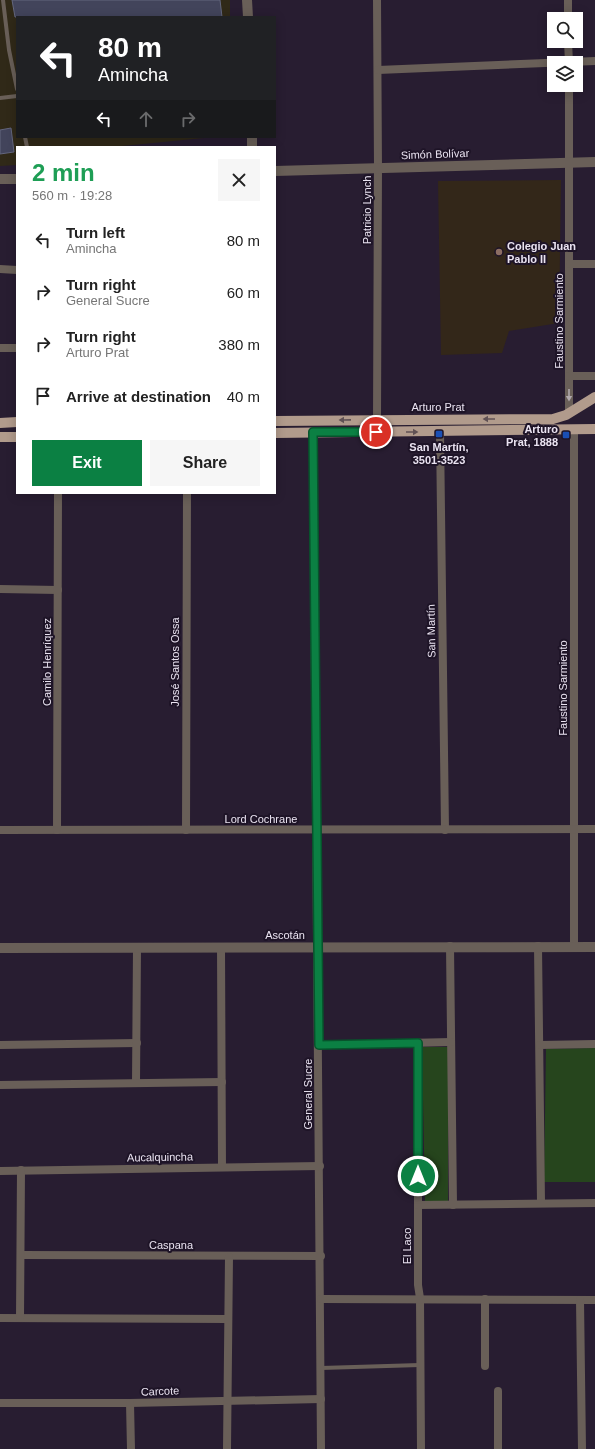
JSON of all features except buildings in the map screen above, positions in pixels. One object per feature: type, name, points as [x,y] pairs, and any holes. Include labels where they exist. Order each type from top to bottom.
[{"type":"main road","name":"Arturo Prat","points":[[276,421],[553,418],[569,413],[595,397]]},
{"type":"main road","points":[[0,423],[16,422]]},
{"type":"main road","points":[[276,433],[595,429]]},
{"type":"main road","points":[[0,437],[16,437]]},
{"type":"street","points":[[247,0],[248,16]]},
{"type":"street","name":"Patricio Lynch","points":[[377,0],[377,419]]},
{"type":"street","points":[[568,0],[568,12]]},
{"type":"street","points":[[583,61],[595,61]]},
{"type":"street","points":[[378,70],[547,63]]},
{"type":"street","name":"Faustino Sarmiento","points":[[569,92],[569,413]]},
{"type":"street","name":"Simón Bolívar","points":[[276,171],[595,162]]},
{"type":"street","points":[[0,179],[16,179]]},
{"type":"street","points":[[570,264],[595,264]]},
{"type":"street","points":[[0,269],[16,270]]},
{"type":"street","points":[[0,348],[16,348]]},
{"type":"street","points":[[569,376],[595,376]]},
{"type":"street","name":"Faustino Sarmiento","points":[[574,430],[574,947]]},
{"type":"street","name":"General Sucre","points":[[313,432],[321,1256],[321,1449]]},
{"type":"street","name":"San Martín","points":[[440,432],[445,830]]},
{"type":"street","name":"Camilo Henríquez","points":[[57,830],[58,494]]},
{"type":"street","name":"José Santos Ossa","points":[[186,494],[186,830]]},
{"type":"street","points":[[0,589],[58,590]]},
{"type":"street","name":"Lord Cochrane","points":[[0,830],[595,829]]},
{"type":"street","points":[[450,946],[453,1205]]},
{"type":"street","name":"Ascotán","points":[[0,948],[450,946],[595,947]]},
{"type":"street","points":[[538,946],[541,1202]]},
{"type":"street","points":[[221,947],[222,1168]]},
{"type":"street","points":[[136,1083],[137,948]]},
{"type":"street","points":[[319,1045],[452,1042]]},
{"type":"street","points":[[0,1045],[137,1043]]},
{"type":"street","name":"El Laco","points":[[418,1043],[418,1285],[420,1298],[421,1449]]},
{"type":"street","points":[[540,1045],[595,1044]]},
{"type":"street","points":[[0,1085],[222,1082]]},
{"type":"street","name":"Aucalquincha","points":[[0,1171],[320,1166]]},
{"type":"street","points":[[20,1318],[21,1170]]},
{"type":"street","points":[[418,1205],[541,1202],[595,1203]]},
{"type":"street","name":"Caspana","points":[[21,1255],[229,1257],[321,1256]]},
{"type":"street","points":[[227,1449],[226,1400],[229,1257]]},
{"type":"street","points":[[321,1299],[420,1298],[595,1300]]},
{"type":"street","points":[[484,1366],[485,1299]]},
{"type":"street","points":[[580,1300],[582,1449]]},
{"type":"street","points":[[0,1318],[228,1319]]},
{"type":"street","points":[[498,1391],[498,1449]]},
{"type":"street","name":"Carcote","points":[[0,1403],[130,1403],[321,1399]]},
{"type":"street","points":[[130,1403],[131,1449]]},
{"type":"lane","points":[[3,0],[9,50],[16,84]]},
{"type":"lane","points":[[0,98],[16,96]]},
{"type":"lane","points":[[321,1368],[421,1365]]},
{"type":"shaded area","points":[[0,0],[230,0],[230,16],[16,16],[16,138],[204,138],[122,146],[16,146],[16,165],[0,166]]},
{"type":"shaded area","name":"Colegio Juan Pablo II","points":[[561,180],[559,323],[509,331],[502,353],[441,355],[438,181]]},
{"type":"green space","points":[[422,1047],[448,1047],[448,1201],[425,1202]]},
{"type":"green space","points":[[595,1048],[595,1182],[544,1182],[546,1049]]},
{"type":"place","name":"Colegio Juan Pablo II","points":[[499,252]]},
{"type":"place","name":"San Martín, 3501-3523","points":[[439,434]]},
{"type":"place","name":"Arturo Prat, 1888","points":[[566,435]]},
{"type":"route","points":[[376,432],[313,432],[319,1045],[418,1043],[418,1176]]}]
